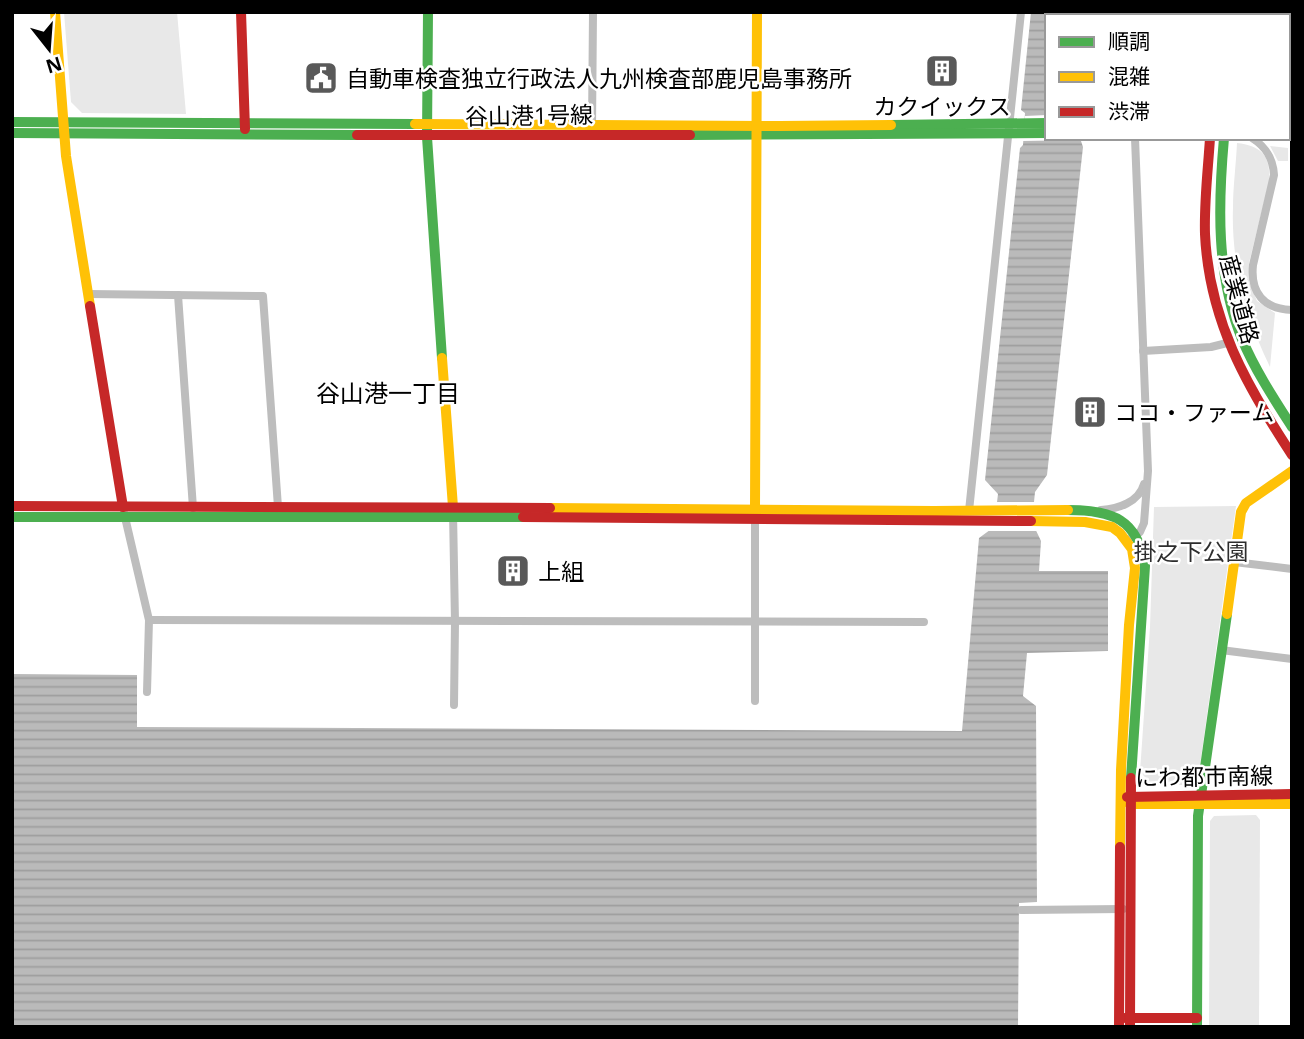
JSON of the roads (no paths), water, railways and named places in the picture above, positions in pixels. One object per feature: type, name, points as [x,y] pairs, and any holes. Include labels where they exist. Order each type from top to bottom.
[{"type":"street","points":[[55,12],[66,156],[124,513],[149,620],[147,692]]},
{"type":"street","points":[[241,12],[245,135]]},
{"type":"street","points":[[428,12],[427,137],[453,512],[454,705]]},
{"type":"street","points":[[592,130],[593,12]]},
{"type":"street","points":[[755,701],[757,12]]},
{"type":"street","points":[[969,511],[1021,12]]},
{"type":"street","name":"谷山港1号線","points":[[12,122],[64,128],[245,135],[427,137],[592,130]]},
{"type":"street","name":"谷山港1号線","points":[[12,133],[64,128],[245,122],[757,131],[1023,128],[1045,123]]},
{"type":"street","name":"谷山港1号線","points":[[1023,128],[1045,133]]},
{"type":"street","points":[[1131,537],[1140,531],[1144,523],[1147,471],[1135,140]]},
{"type":"street","name":"産業道路","points":[[1210,140],[1204,216],[1213,295],[1227,344],[1249,388],[1292,454]]},
{"type":"street","name":"産業道路","points":[[1224,140],[1219,212],[1227,290],[1240,334],[1292,427]]},
{"type":"street","points":[[1254,140],[1269,152],[1274,165],[1274,175],[1252,279],[1257,294],[1265,302],[1274,307],[1292,310]]},
{"type":"street","points":[[88,294],[263,296],[278,507]]},
{"type":"street","points":[[178,295],[193,508]]},
{"type":"street","points":[[1143,351],[1227,344]]},
{"type":"street","points":[[1043,517],[1106,510],[1132,501],[1141,493],[1147,471]]},
{"type":"street","points":[[1091,510],[1123,520],[1131,537],[1135,568],[1122,743],[1127,800],[1124,1022],[1197,1022],[1198,816],[1241,512],[1243,507],[1292,471]]},
{"type":"street","points":[[12,506],[124,513],[193,508],[278,507],[453,512]]},
{"type":"street","points":[[755,514],[969,511],[984,516]]},
{"type":"street","points":[[12,517],[124,513],[453,512],[1043,517],[1101,524],[1131,537]]},
{"type":"street","points":[[1234,562],[1292,569]]},
{"type":"street","points":[[149,620],[924,622]]},
{"type":"street","points":[[1221,650],[1292,659]]},
{"type":"street","name":"にわ都市南線","points":[[1200,800],[1292,794]]},
{"type":"street","name":"にわ都市南線","points":[[1127,800],[1292,804]]},
{"type":"street","points":[[1021,910],[1124,909]]},
{"type":"place","name":"カクイックス","points":[[942,71]]},
{"type":"place","name":"自動車検査独立行政法人九州検査部鹿児島事務所","points":[[321,78]]},
{"type":"place","name":"ココ・ファーム","points":[[1090,412]]},
{"type":"place","name":"上組","points":[[513,571]]},
{"type":"district","name":"谷山港一丁目","points":[[388,392]]},
{"type":"park label","name":"掛之下公園","points":[[1191,551]]}]
